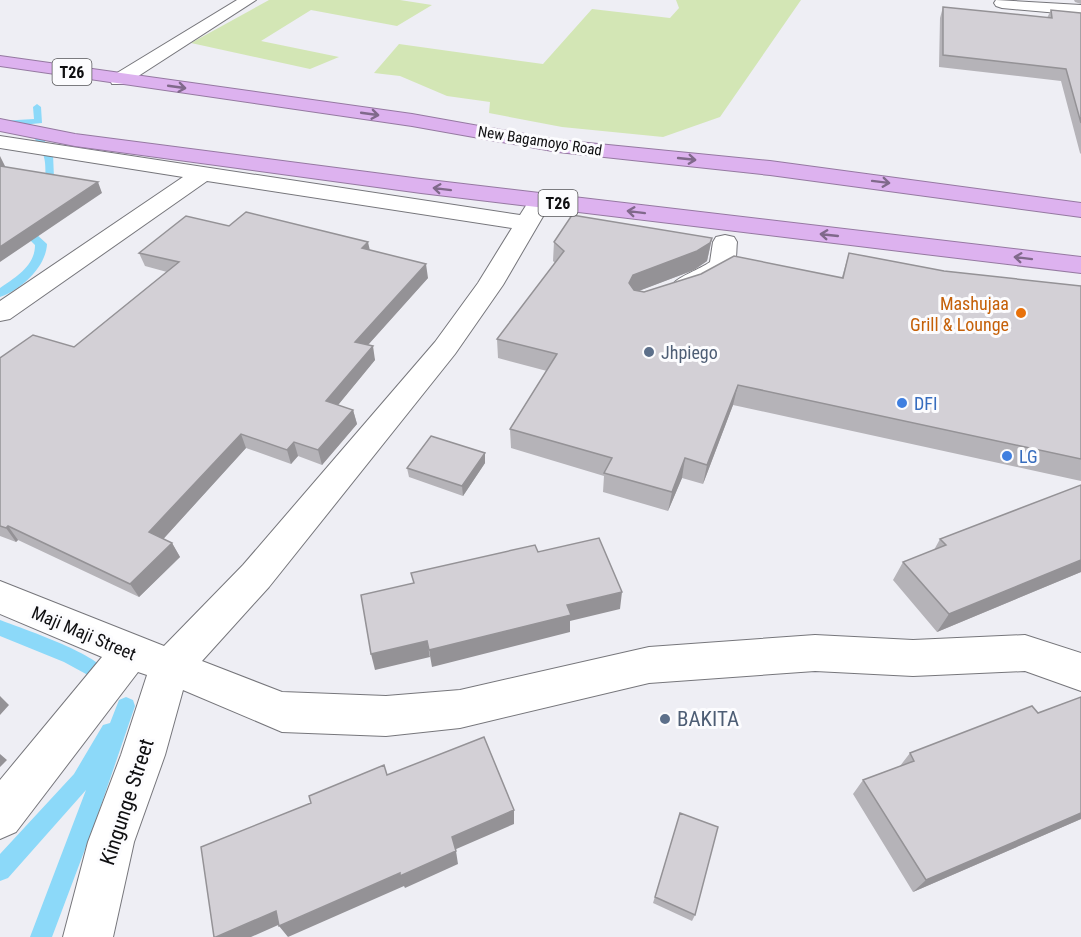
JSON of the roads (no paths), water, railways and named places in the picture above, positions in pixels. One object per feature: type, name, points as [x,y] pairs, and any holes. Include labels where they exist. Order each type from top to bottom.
[{"type":"highway","name":"New Bagamoyo Road","points":[[0,61],[119,80],[412,120],[558,146],[815,174],[1081,210]]},
{"type":"highway","name":"T26","points":[[0,125],[75,140],[533,212],[1081,265]]},
{"type":"street","points":[[119,80],[248,0]]},
{"type":"street","points":[[1002,3],[1081,10]]},
{"type":"street","points":[[0,142],[202,174],[533,212],[490,285],[438,357],[256,576],[150,660],[0,816]]},
{"type":"street","points":[[0,313],[202,174]]},
{"type":"street","points":[[669,290],[704,278],[722,265],[725,242]]},
{"type":"street","name":"Maji Maji Street","points":[[0,597],[282,712],[386,716],[460,709],[649,665],[815,653],[913,658],[1025,653],[1081,673]]},
{"type":"street","name":"Kingunge Street","points":[[88,937],[111,842],[143,755],[150,660]]},
{"type":"waterway","points":[[0,124],[39,121],[37,107]]},
{"type":"waterway","points":[[40,136],[40,143],[48,154],[49,178],[55,191]]},
{"type":"waterway","points":[[0,293],[28,273],[38,259],[41,244],[30,234],[29,227],[34,224]]},
{"type":"waterway","points":[[0,628],[70,656],[97,672]]},
{"type":"waterway","points":[[41,937],[86,820],[126,706]]},
{"type":"waterway","points":[[0,870],[81,781],[110,732]]},
{"type":"place","name":"Mashujaa Grill & Lounge","points":[[1021,313]]},
{"type":"place","name":"Jhpiego","points":[[649,352]]},
{"type":"place","name":"DFI","points":[[902,403]]},
{"type":"place","name":"LG","points":[[1007,456]]},
{"type":"place","name":"BAKITA","points":[[665,719]]}]
